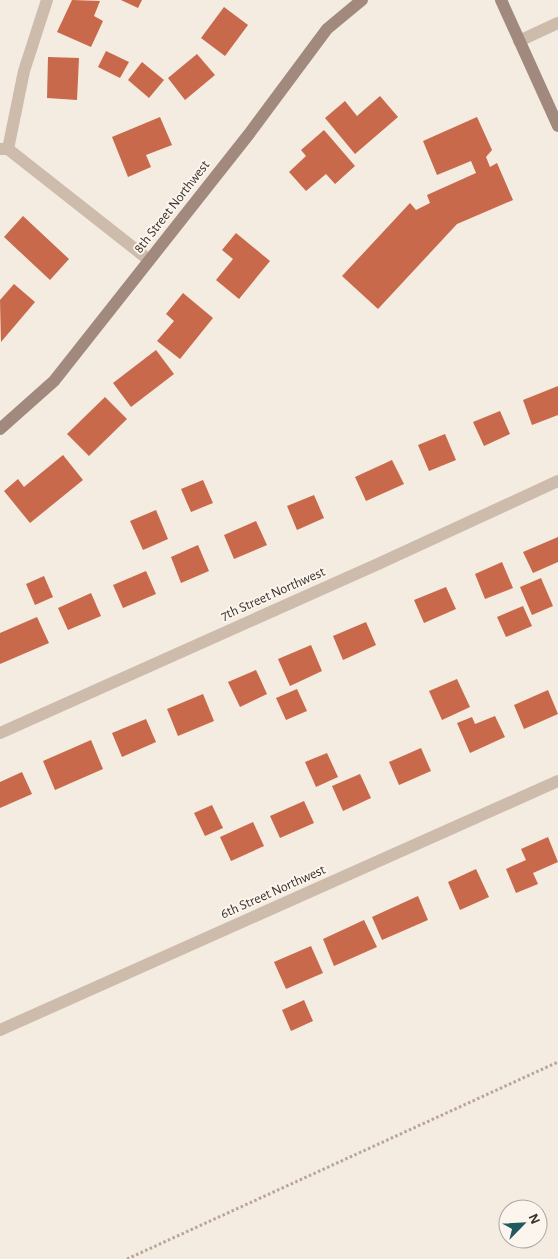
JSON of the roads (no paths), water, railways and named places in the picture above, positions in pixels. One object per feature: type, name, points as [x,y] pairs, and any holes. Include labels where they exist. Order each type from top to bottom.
[{"type":"street","points":[[47,0],[24,70],[4,149],[149,260]]},
{"type":"street","name":"8th Street Northwest","points":[[0,430],[54,381],[249,134],[327,29],[362,0]]},
{"type":"street","points":[[501,0],[558,126]]},
{"type":"street","points":[[519,41],[558,23]]},
{"type":"street","name":"7th Street Northwest","points":[[0,733],[378,564],[558,481]]},
{"type":"street","name":"6th Street Northwest","points":[[0,1030],[558,781]]}]
